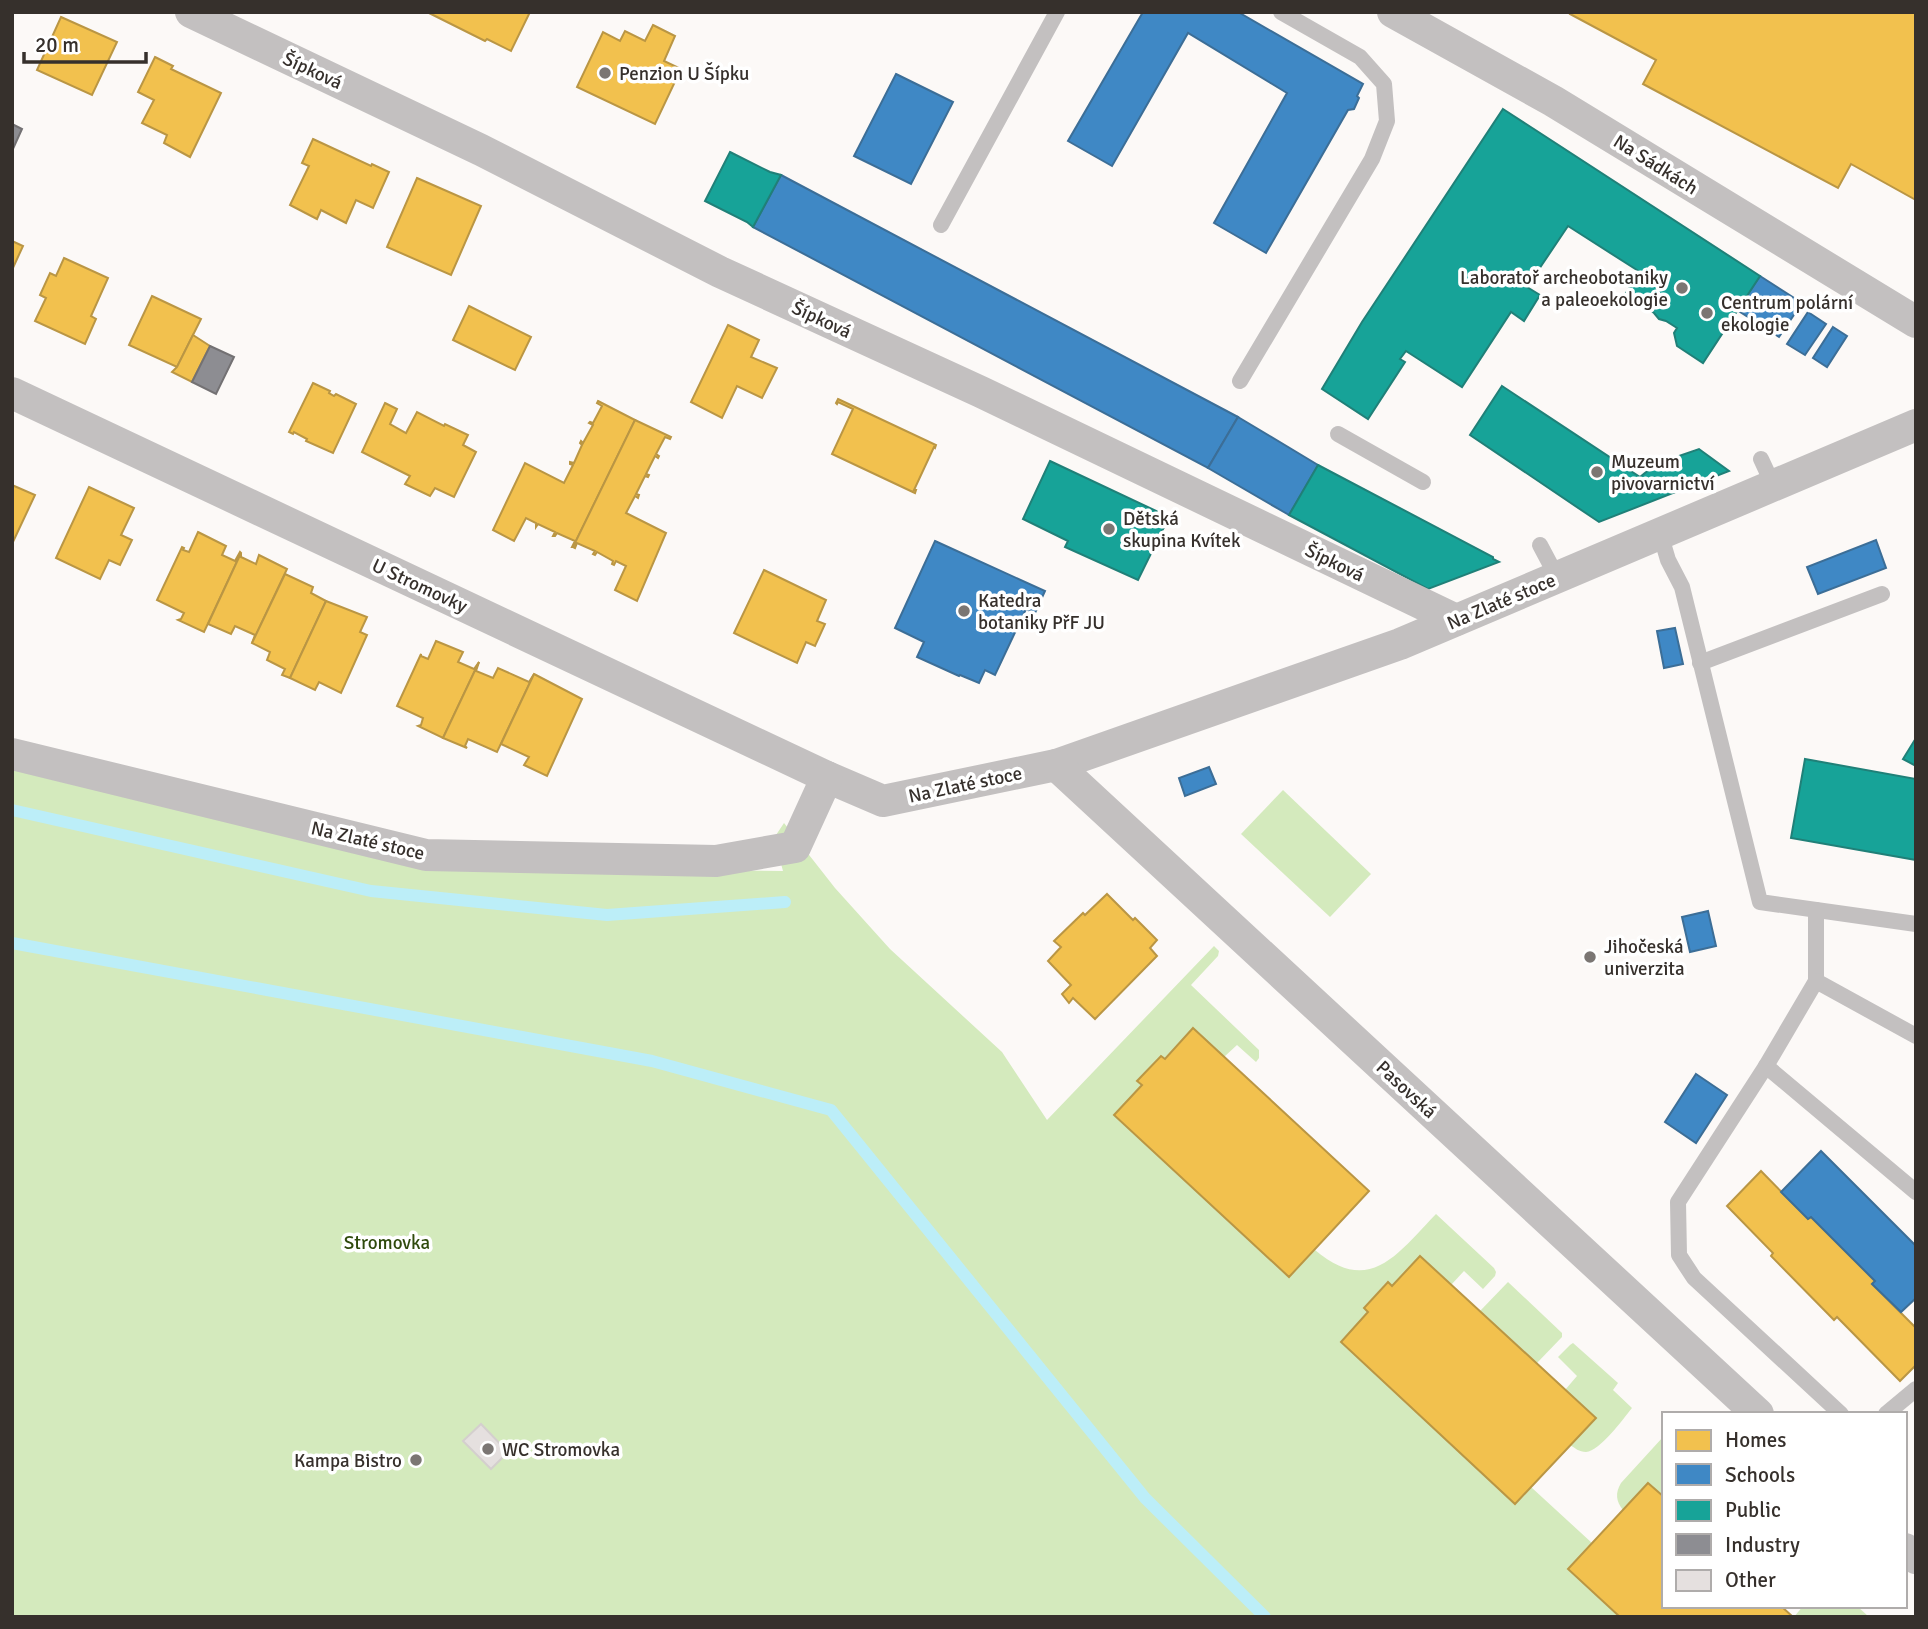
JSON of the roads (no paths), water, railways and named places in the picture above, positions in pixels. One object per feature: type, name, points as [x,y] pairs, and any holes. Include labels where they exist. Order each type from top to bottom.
[{"type":"street","name":"Šípková","points":[[191,12],[481,150],[720,272],[981,392],[1456,620]]},
{"type":"street","name":"Na Sádkách","points":[[1393,12],[1553,101],[1916,322]]},
{"type":"street","name":"U Stromovky","points":[[12,393],[827,778]]},
{"type":"street","name":"Na Zlaté stoce","points":[[12,754],[426,855],[716,861],[794,847],[827,778],[883,801],[1056,765],[1400,644],[1660,533],[1767,472],[1916,425]]},
{"type":"street","name":"Pasovská","points":[[1056,765],[1756,1412]]},
{"type":"lane","points":[[941,225],[1056,12]]},
{"type":"lane","points":[[1240,381],[1372,159],[1387,121],[1384,84],[1360,57],[1281,12]]},
{"type":"lane","points":[[1338,434],[1423,482]]},
{"type":"lane","points":[[1660,533],[1668,560],[1682,587],[1760,902],[1916,924]]},
{"type":"lane","points":[[1540,545],[1558,577]]},
{"type":"lane","points":[[1700,663],[1882,594]]},
{"type":"lane","points":[[1816,910],[1816,981],[1766,1066],[1678,1202],[1679,1255],[1694,1278],[1839,1412]]},
{"type":"lane","points":[[1816,981],[1916,1036]]},
{"type":"lane","points":[[1766,1066],[1916,1192]]},
{"type":"lane","points":[[1888,1412],[1916,1389]]},
{"type":"waterway","points":[[12,810],[371,891],[607,915],[785,902]]},
{"type":"waterway","points":[[12,943],[652,1061],[831,1110],[1145,1498],[1265,1617]]},
{"type":"place","name":"Penzion U Šípku","points":[[605,73]]},
{"type":"place","name":"Laboratoř archeobotaniky a paleoekologie","points":[[1682,288]]},
{"type":"place","name":"Centrum polární ekologie","points":[[1707,313]]},
{"type":"place","name":"Muzeum pivovarnictví","points":[[1597,472]]},
{"type":"place","name":"Dětská skupina Kvítek","points":[[1109,529]]},
{"type":"place","name":"Katedra botaniky PřF JU","points":[[964,611]]},
{"type":"place","name":"Jihočeská univerzita","points":[[1590,957]]},
{"type":"place","name":"WC Stromovka","points":[[488,1449]]},
{"type":"place","name":"Kampa Bistro","points":[[416,1460]]},
{"type":"park label","name":"Stromovka","points":[[387,1242]]}]
